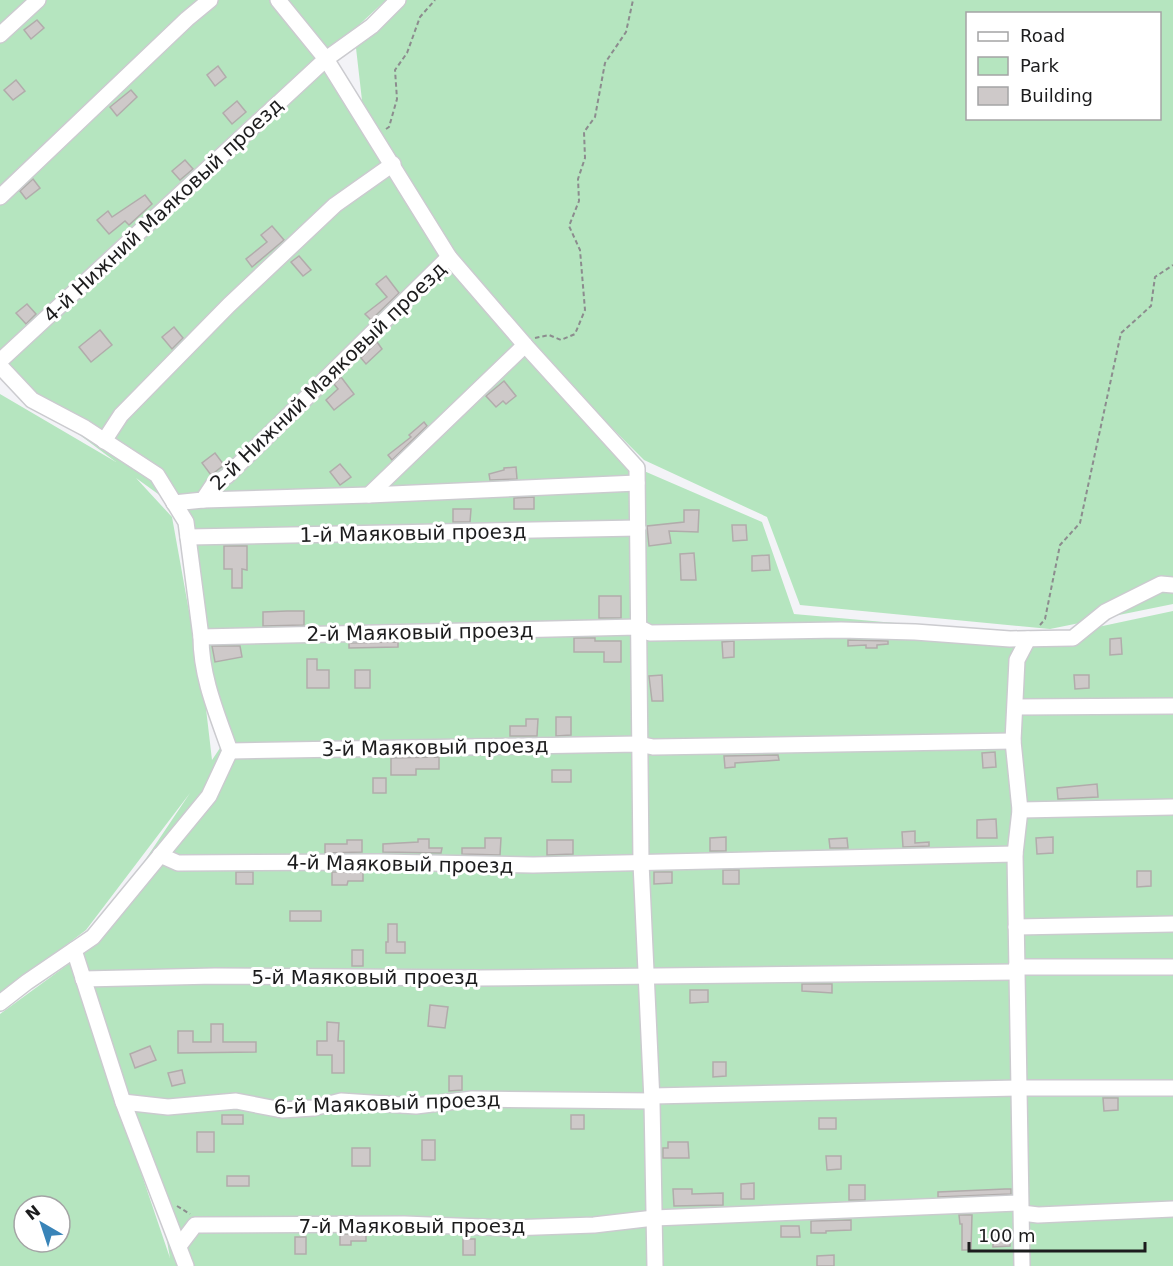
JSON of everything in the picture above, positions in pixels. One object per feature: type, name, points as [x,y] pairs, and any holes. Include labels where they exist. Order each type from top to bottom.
[{"type":"street","points":[[0,35],[38,0]]},
{"type":"street","points":[[0,197],[187,18],[210,0]]},
{"type":"street","points":[[278,0],[327,59],[449,257],[637,468],[641,863],[652,1099],[655,1266]]},
{"type":"street","name":"4-й Нижний Маяковый проезд","points":[[0,361],[327,59],[372,26],[398,0]]},
{"type":"street","points":[[104,441],[121,414],[229,305],[335,205],[393,164]]},
{"type":"street","name":"2-й Нижний Маяковый проезд","points":[[174,503],[203,501],[213,485],[226,476],[449,257]]},
{"type":"street","points":[[369,495],[525,345]]},
{"type":"street","points":[[0,366],[32,399],[157,475],[186,522],[201,637],[201,654],[211,699],[230,751],[209,796],[93,937],[0,1003]]},
{"type":"street","points":[[203,501],[637,483]]},
{"type":"street","name":"1-й Маяковый проезд","points":[[188,537],[638,528]]},
{"type":"street","name":"2-й Маяковый проезд","points":[[201,637],[638,627],[650,633],[841,630],[1010,639],[1072,638],[1105,612],[1161,584],[1173,585]]},
{"type":"street","points":[[1022,1266],[1015,854],[1020,810],[1013,741],[1017,660],[1028,639]]},
{"type":"street","points":[[1016,707],[1173,706]]},
{"type":"street","name":"3-й Маяковый проезд","points":[[230,751],[1013,741]]},
{"type":"street","points":[[1020,810],[1173,807]]},
{"type":"street","name":"4-й Маяковый проезд","points":[[160,855],[178,863],[367,862],[533,865],[1015,854]]},
{"type":"street","points":[[1016,927],[1173,924]]},
{"type":"street","points":[[74,950],[123,1102],[186,1266]]},
{"type":"street","name":"5-й Маяковый проезд","points":[[83,979],[215,976],[466,978],[1173,967]]},
{"type":"street","name":"6-й Маяковый проезд","points":[[123,1102],[168,1107],[236,1101],[282,1110],[313,1108],[341,1101],[416,1106],[472,1099],[652,1099],[1018,1088],[1173,1088]]},
{"type":"street","points":[[654,1218],[1021,1208],[1038,1215],[1173,1209]]},
{"type":"street","name":"7-й Маяковый проезд","points":[[179,1246],[195,1225],[405,1224],[509,1228],[594,1225],[654,1218]]},
{"type":"path","points":[[376,136],[389,127],[397,99],[395,70],[407,53],[420,17],[435,0]]},
{"type":"path","points":[[525,345],[538,336],[549,334],[561,340],[575,334],[585,310],[580,250],[569,226],[579,201],[578,178],[585,158],[584,132],[595,117],[605,63],[626,32],[633,0]]},
{"type":"path","points":[[1028,639],[1045,619],[1060,545],[1080,523],[1120,333],[1151,306],[1155,277],[1173,265]]},
{"type":"green space","points":[[0,0],[386,0],[322,59],[449,260],[637,468],[762,522],[794,614],[1051,637],[1173,611],[1173,1266],[0,1266],[0,1014],[70,963],[170,1258],[159,1195],[80,957],[190,793],[86,930],[0,995],[0,394],[116,462],[29,397],[0,366]],"holes":[[[136,478],[176,507],[220,748],[212,760],[205,700],[172,517]]]},
{"type":"green space","points":[[404,0],[1173,0],[1173,604],[1050,629],[800,605],[767,517],[644,460],[578,394],[456,259],[363,109],[356,48]]},
{"type":"building","points":[[37,20],[44,28],[31,39],[24,30]]},
{"type":"building","points":[[218,66],[226,77],[215,86],[207,75]]},
{"type":"building","points":[[16,80],[25,91],[13,100],[4,90]]},
{"type":"building","points":[[131,90],[137,97],[117,116],[110,107]]},
{"type":"building","points":[[237,101],[246,112],[232,124],[223,113]]},
{"type":"building","points":[[185,160],[193,169],[180,180],[172,171]]},
{"type":"building","points":[[33,179],[40,188],[26,199],[20,191]]},
{"type":"building","points":[[145,195],[152,204],[129,225],[125,221],[109,234],[97,220],[108,211],[112,217]]},
{"type":"building","points":[[272,226],[284,240],[252,267],[246,259],[267,242],[261,235]]},
{"type":"building","points":[[299,256],[311,270],[303,276],[291,262]]},
{"type":"building","points":[[386,276],[399,293],[371,320],[365,314],[387,297],[376,284]]},
{"type":"building","points":[[27,304],[36,314],[26,324],[16,313]]},
{"type":"building","points":[[174,327],[183,338],[172,349],[162,337]]},
{"type":"building","points":[[100,330],[112,345],[91,362],[79,347]]},
{"type":"building","points":[[377,342],[382,349],[366,364],[361,358]]},
{"type":"building","points":[[341,377],[354,394],[334,410],[326,400],[338,389],[334,384]]},
{"type":"building","points":[[504,381],[516,396],[506,404],[503,401],[496,407],[486,396]]},
{"type":"building","points":[[424,422],[427,426],[392,460],[388,455],[411,437],[409,435]]},
{"type":"building","points":[[215,453],[224,465],[211,475],[202,463]]},
{"type":"building","points":[[340,464],[351,477],[340,485],[330,472]]},
{"type":"building","points":[[516,467],[517,479],[490,480],[489,474],[504,470],[504,468]]},
{"type":"building","points":[[534,497],[534,509],[514,509],[514,498]]},
{"type":"building","points":[[453,509],[471,509],[470,522],[453,522]]},
{"type":"building","points":[[684,510],[699,510],[698,532],[669,531],[671,543],[649,546],[647,526],[684,522]]},
{"type":"building","points":[[732,525],[746,525],[747,540],[733,541]]},
{"type":"building","points":[[224,546],[247,546],[247,570],[242,569],[242,588],[232,588],[232,569],[224,569]]},
{"type":"building","points":[[694,553],[696,580],[681,580],[680,554]]},
{"type":"building","points":[[769,555],[770,570],[752,571],[752,556]]},
{"type":"building","points":[[599,596],[621,596],[621,618],[599,618]]},
{"type":"building","points":[[304,611],[304,625],[263,626],[263,612]]},
{"type":"building","points":[[574,638],[621,641],[621,662],[604,662],[604,652],[574,652]]},
{"type":"building","points":[[1121,638],[1122,654],[1110,655],[1110,639]]},
{"type":"building","points":[[848,640],[888,641],[888,644],[877,645],[877,648],[866,648],[866,645],[848,646]]},
{"type":"building","points":[[734,641],[734,657],[723,658],[722,642]]},
{"type":"building","points":[[398,642],[398,647],[349,648],[349,643]]},
{"type":"building","points":[[212,646],[240,646],[242,657],[215,662]]},
{"type":"building","points":[[307,659],[317,659],[317,670],[329,670],[329,688],[307,688]]},
{"type":"building","points":[[355,670],[370,670],[370,688],[355,688]]},
{"type":"building","points":[[662,675],[663,701],[652,701],[649,676]]},
{"type":"building","points":[[1074,675],[1089,675],[1089,688],[1075,689]]},
{"type":"building","points":[[556,717],[571,717],[571,735],[556,736]]},
{"type":"building","points":[[526,719],[538,719],[537,736],[510,736],[510,726],[526,726]]},
{"type":"building","points":[[995,752],[996,767],[983,768],[982,753]]},
{"type":"building","points":[[778,755],[779,760],[735,763],[735,767],[725,768],[724,756]]},
{"type":"building","points":[[439,757],[439,769],[416,769],[416,775],[391,775],[391,758]]},
{"type":"building","points":[[552,770],[571,770],[571,782],[552,782]]},
{"type":"building","points":[[373,778],[386,778],[386,793],[373,793]]},
{"type":"building","points":[[1097,784],[1098,797],[1058,799],[1057,788]]},
{"type":"building","points":[[996,819],[997,838],[977,838],[977,820]]},
{"type":"building","points":[[915,831],[915,843],[929,842],[929,846],[903,847],[902,832]]},
{"type":"building","points":[[726,837],[726,851],[710,851],[710,838]]},
{"type":"building","points":[[1053,837],[1053,853],[1037,854],[1036,838]]},
{"type":"building","points":[[485,838],[501,838],[500,855],[462,854],[462,848],[485,848]]},
{"type":"building","points":[[847,838],[848,848],[830,848],[829,839]]},
{"type":"building","points":[[418,839],[429,839],[429,848],[442,848],[441,853],[383,852],[383,844],[418,842]]},
{"type":"building","points":[[347,840],[362,840],[362,852],[325,853],[325,844],[347,844]]},
{"type":"building","points":[[547,840],[573,840],[573,854],[547,855]]},
{"type":"building","points":[[723,870],[739,870],[739,884],[723,884]]},
{"type":"building","points":[[1137,871],[1151,871],[1151,886],[1137,887]]},
{"type":"building","points":[[236,872],[253,872],[253,884],[236,884]]},
{"type":"building","points":[[332,872],[363,872],[363,881],[348,881],[347,885],[332,885]]},
{"type":"building","points":[[654,872],[672,872],[672,883],[654,884]]},
{"type":"building","points":[[290,911],[321,911],[321,921],[290,921]]},
{"type":"building","points":[[388,924],[397,924],[397,942],[405,942],[405,953],[386,953]]},
{"type":"building","points":[[352,950],[363,950],[363,966],[352,966]]},
{"type":"building","points":[[802,984],[832,984],[832,993],[802,991]]},
{"type":"building","points":[[690,990],[708,990],[708,1002],[690,1003]]},
{"type":"building","points":[[430,1005],[448,1007],[445,1028],[428,1026]]},
{"type":"building","points":[[327,1022],[339,1023],[338,1041],[344,1041],[344,1073],[332,1073],[332,1055],[317,1055],[317,1041],[327,1041]]},
{"type":"building","points":[[211,1024],[223,1024],[223,1042],[256,1042],[256,1052],[178,1053],[178,1031],[193,1031],[193,1042],[211,1042]]},
{"type":"building","points":[[150,1046],[156,1060],[135,1068],[130,1054]]},
{"type":"building","points":[[713,1062],[726,1062],[726,1076],[713,1077]]},
{"type":"building","points":[[182,1070],[185,1083],[172,1086],[168,1073]]},
{"type":"building","points":[[449,1076],[462,1076],[462,1090],[449,1091]]},
{"type":"building","points":[[1103,1098],[1118,1098],[1118,1110],[1104,1111]]},
{"type":"building","points":[[222,1115],[243,1115],[243,1124],[222,1124]]},
{"type":"building","points":[[571,1115],[584,1115],[584,1129],[571,1129]]},
{"type":"building","points":[[819,1118],[836,1118],[836,1129],[819,1129]]},
{"type":"building","points":[[197,1132],[214,1132],[214,1152],[197,1152]]},
{"type":"building","points":[[422,1140],[435,1140],[435,1160],[422,1160]]},
{"type":"building","points":[[668,1142],[688,1142],[689,1158],[663,1158],[663,1148],[668,1148]]},
{"type":"building","points":[[352,1148],[370,1148],[370,1166],[352,1166]]},
{"type":"building","points":[[826,1156],[841,1156],[841,1169],[827,1170]]},
{"type":"building","points":[[227,1176],[249,1176],[249,1186],[227,1186]]},
{"type":"building","points":[[754,1183],[754,1199],[741,1199],[741,1184]]},
{"type":"building","points":[[849,1185],[865,1185],[865,1200],[849,1200]]},
{"type":"building","points":[[673,1189],[692,1189],[692,1194],[723,1193],[723,1205],[674,1206]]},
{"type":"building","points":[[1011,1189],[1011,1194],[938,1197],[938,1192]]},
{"type":"building","points":[[959,1215],[972,1215],[971,1250],[962,1250],[962,1224],[960,1224]]},
{"type":"building","points":[[851,1220],[851,1230],[811,1233],[811,1221]]},
{"type":"building","points":[[781,1226],[799,1226],[800,1237],[781,1237]]},
{"type":"building","points":[[993,1230],[1010,1230],[1010,1246],[993,1247]]},
{"type":"building","points":[[340,1234],[366,1234],[366,1241],[351,1241],[351,1245],[340,1245]]},
{"type":"building","points":[[295,1237],[306,1237],[306,1254],[295,1254]]},
{"type":"building","points":[[463,1239],[475,1239],[475,1255],[463,1255]]},
{"type":"building","points":[[834,1255],[834,1266],[817,1266],[817,1256]]}]
